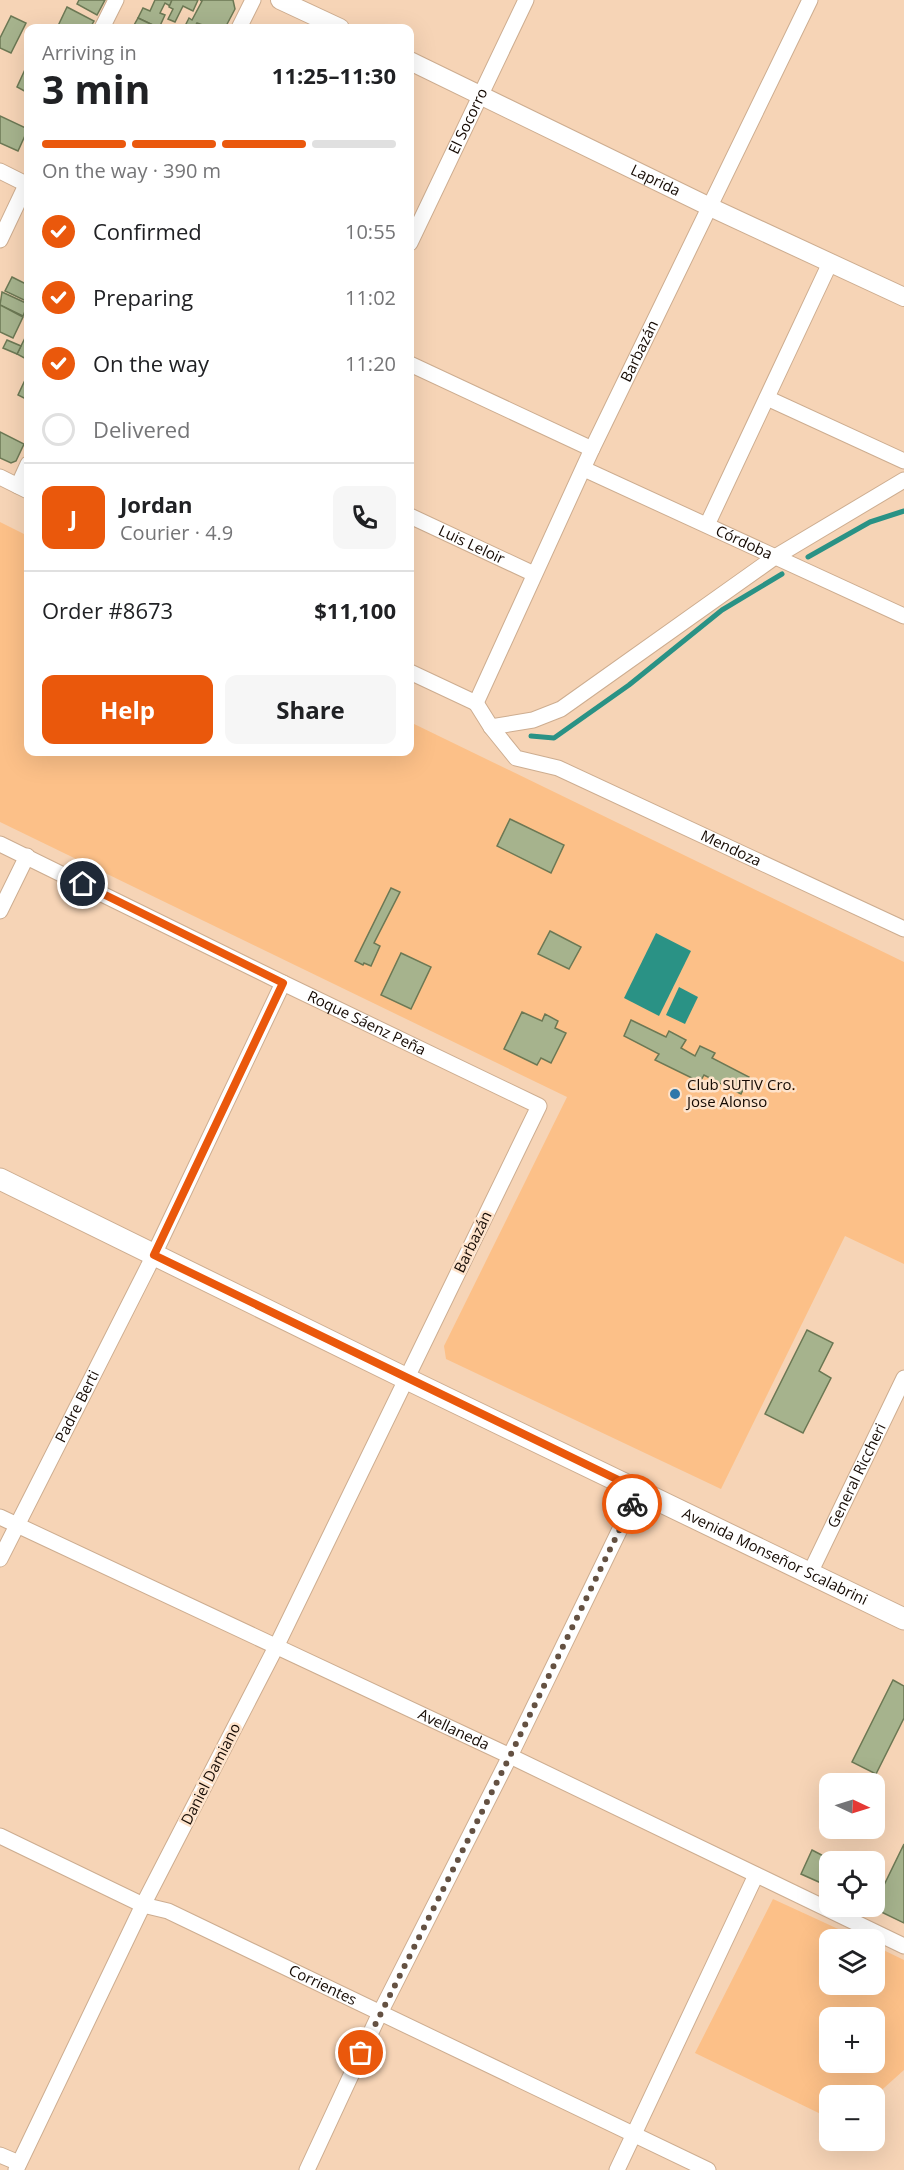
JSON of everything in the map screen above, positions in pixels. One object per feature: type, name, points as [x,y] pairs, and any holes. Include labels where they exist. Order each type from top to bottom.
[{"type":"main road","name":"Avenida Monseñor Scalabrini","points":[[0,1179],[904,1619]]},
{"type":"street","points":[[104,24],[116,0]]},
{"type":"street","points":[[241,24],[253,0]]},
{"type":"street","points":[[280,0],[331,24]]},
{"type":"street","name":"El Socorro","points":[[414,235],[526,0]]},
{"type":"street","name":"Barbazán","points":[[476,703],[592,449],[810,0]]},
{"type":"street","name":"Laprida","points":[[414,63],[710,207],[904,297]]},
{"type":"street","points":[[0,171],[24,181]]},
{"type":"street","points":[[0,240],[24,191]]},
{"type":"street","points":[[707,525],[830,263]]},
{"type":"street","points":[[414,366],[592,449]]},
{"type":"street","points":[[767,398],[904,461]]},
{"type":"street","name":"Córdoba","points":[[584,469],[904,616]]},
{"type":"street","points":[[0,477],[23,488]]},
{"type":"street","points":[[491,727],[533,720],[561,710],[775,557],[904,480]]},
{"type":"street","name":"Luis Leloir","points":[[414,518],[534,574]]},
{"type":"street","points":[[414,674],[476,703]]},
{"type":"street","name":"Mendoza","points":[[476,703],[491,727],[516,758],[558,768],[904,929]]},
{"type":"street","name":"Roque Sáenz Peña","points":[[0,844],[539,1106]]},
{"type":"street","points":[[0,911],[27,856]]},
{"type":"street","points":[[154,1255],[283,983]]},
{"type":"street","name":"Barbazán","points":[[407,1379],[539,1106]]},
{"type":"street","name":"Padre Berti","points":[[0,1559],[154,1255]]},
{"type":"street","name":"General Riccheri","points":[[810,1573],[904,1378]]},
{"type":"street","name":"Daniel Damiano","points":[[17,2167],[143,1905],[276,1647],[407,1379]]},
{"type":"street","points":[[307,2170],[380,2014],[510,1756],[639,1490]]},
{"type":"street","name":"Avellaneda","points":[[0,1517],[510,1756],[904,1946]]},
{"type":"street","name":"Corrientes","points":[[0,1836],[143,1905],[168,1911],[708,2170]]},
{"type":"street","points":[[617,2170],[756,1875]]},
{"type":"street","points":[[0,2155],[17,2167]]},
{"type":"shaded area","points":[[0,522],[24,534],[24,756],[414,756],[414,724],[904,962],[904,1264],[845,1236],[721,1489],[446,1359],[444,1346],[567,1097],[0,822]]},
{"type":"shaded area","points":[[773,1899],[838,1929],[819,1929],[819,1995],[885,1995],[885,1951],[904,1960],[904,2070],[885,2087],[885,2085],[819,2085],[819,2113],[695,2053]]},
{"type":"water","points":[[656,933],[691,951],[659,1016],[624,998]]},
{"type":"water","points":[[679,987],[698,997],[685,1024],[666,1015]]},
{"type":"building","points":[[79,0],[105,0],[97,15],[77,4]]},
{"type":"building","points":[[155,0],[172,0],[170,6],[165,3],[160,13],[165,15],[161,24],[151,24],[138,18],[143,8],[150,11]]},
{"type":"building","points":[[172,0],[198,0],[193,11],[183,6],[175,22],[168,19],[173,9],[169,7]]},
{"type":"building","points":[[200,0],[233,0],[235,9],[227,24],[186,24],[189,18],[192,20],[202,1]]},
{"type":"building","points":[[67,7],[94,21],[92,24],[59,24]]},
{"type":"building","points":[[11,16],[26,23],[11,53],[0,48],[0,38]]},
{"type":"building","points":[[138,18],[151,24],[135,24]]},
{"type":"building","points":[[24,72],[24,91],[17,87]]},
{"type":"building","points":[[0,116],[24,127],[24,138],[18,151],[0,143]]},
{"type":"building","points":[[12,277],[24,283],[24,300],[5,291]]},
{"type":"building","points":[[2,292],[24,302],[23,316],[0,305]]},
{"type":"building","points":[[0,305],[23,317],[13,338],[0,332]]},
{"type":"building","points":[[7,340],[21,346],[17,354],[3,348]]},
{"type":"building","points":[[24,340],[24,358],[17,354]]},
{"type":"building","points":[[24,382],[24,398],[18,395]]},
{"type":"building","points":[[0,432],[24,444],[16,461],[11,463],[0,458]]},
{"type":"building","points":[[510,819],[564,845],[551,873],[497,846]]},
{"type":"building","points":[[391,888],[400,892],[374,943],[380,946],[371,966],[364,963],[363,965],[355,961]]},
{"type":"building","points":[[550,931],[581,947],[569,969],[538,954]]},
{"type":"building","points":[[401,953],[431,967],[411,1009],[381,995]]},
{"type":"building","points":[[522,1012],[542,1021],[545,1014],[558,1021],[555,1028],[566,1033],[551,1063],[541,1058],[537,1065],[504,1049]]},
{"type":"building","points":[[631,1020],[666,1037],[669,1031],[686,1040],[681,1048],[695,1056],[700,1046],[715,1053],[712,1058],[749,1077],[741,1094],[704,1075],[700,1082],[655,1060],[659,1054],[624,1036]]},
{"type":"building","points":[[807,1330],[833,1343],[819,1371],[831,1378],[803,1433],[765,1414]]},
{"type":"building","points":[[893,1680],[904,1686],[904,1718],[876,1773],[852,1762]]},
{"type":"building","points":[[904,1844],[904,1923],[885,1914],[885,1883]]},
{"type":"building","points":[[812,1850],[819,1854],[819,1882],[801,1874]]},
{"type":"waterway","points":[[808,557],[870,522],[904,511]]},
{"type":"waterway","points":[[531,736],[554,738],[629,685],[722,610],[782,574]]},
{"type":"way so far","points":[[361,2053],[510,1756],[632,1504]]},
{"type":"place","name":"Club SUTIV Cro. Jose Alonso","points":[[675,1094]]},
{"type":"route","points":[[83,884],[283,983],[154,1255],[639,1490],[632,1504]]}]
